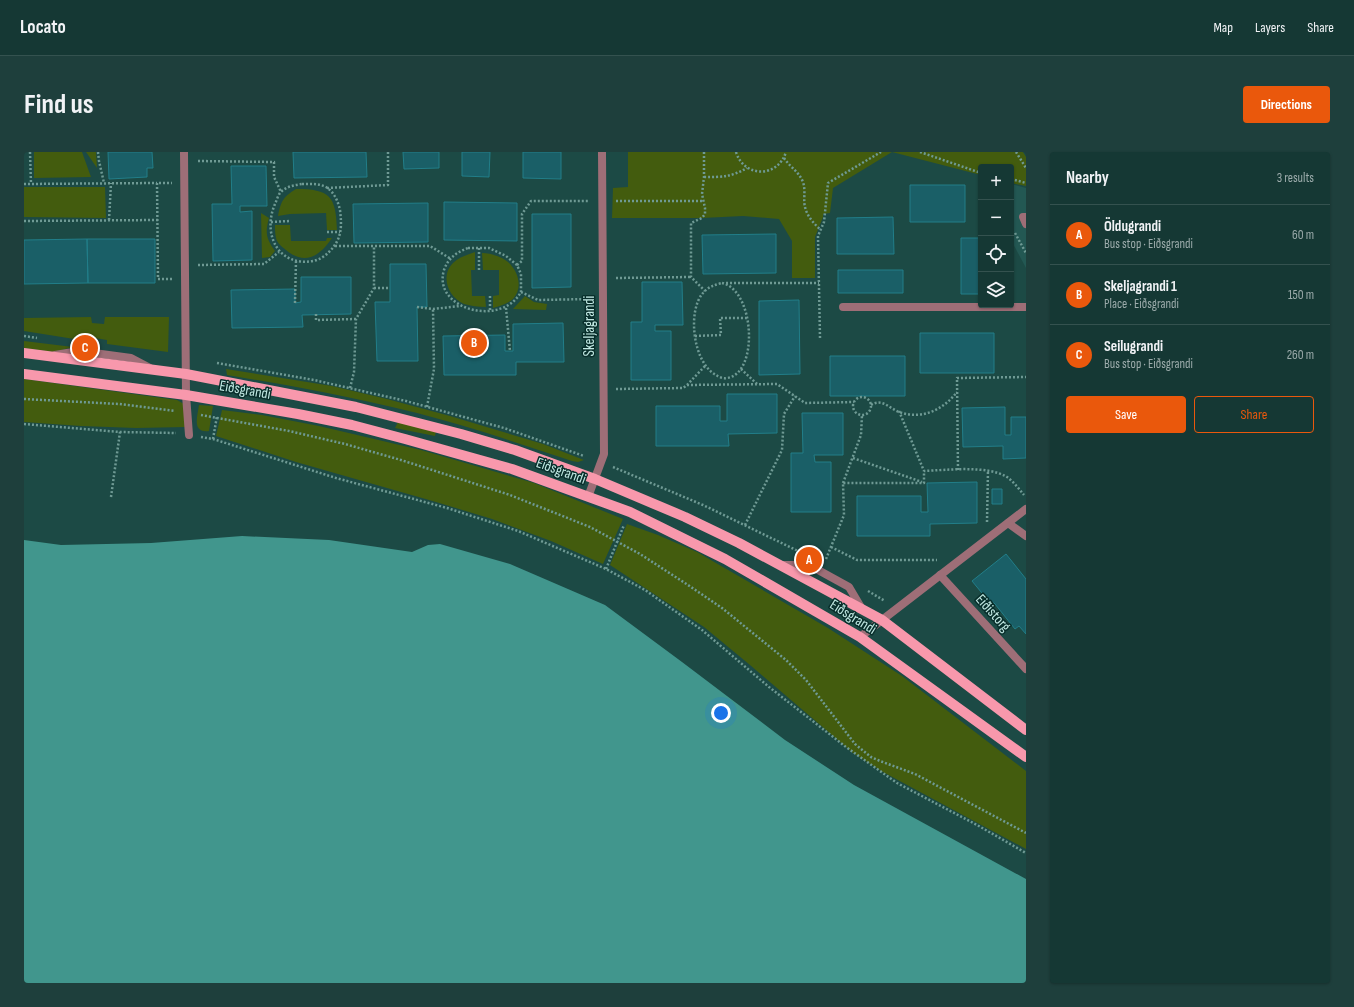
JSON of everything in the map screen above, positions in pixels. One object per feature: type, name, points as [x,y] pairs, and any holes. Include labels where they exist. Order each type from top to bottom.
[{"type":"main road","name":"Eiðsgrandi","points":[[24,353],[186,374],[356,406],[515,450],[595,478],[685,517],[739,543],[882,620],[1026,730]]},
{"type":"main road","name":"Eiðsgrandi","points":[[24,374],[186,395],[298,414],[352,425],[512,469],[630,512],[725,559],[860,637],[1026,757]]},
{"type":"street","points":[[184,152],[186,395],[189,435]]},
{"type":"street","name":"Skeljagrandi","points":[[588,497],[604,454],[602,152]]},
{"type":"street","points":[[1026,217],[1023,217],[1026,224]]},
{"type":"street","points":[[843,307],[1026,307]]},
{"type":"street","points":[[860,637],[1026,509]]},
{"type":"street","points":[[1008,522],[1026,536]]},
{"type":"street","name":"Eiðistorg","points":[[940,575],[1026,669]]},
{"type":"path","points":[[30,152],[31,184]]},
{"type":"path","points":[[98,152],[104,183]]},
{"type":"path","points":[[327,188],[335,196],[339,206],[341,219],[340,232],[335,246],[325,255],[314,261],[301,262],[290,259],[279,252],[273,241],[271,222],[274,207],[281,192],[291,186],[302,184],[315,184],[327,188],[388,185],[388,152]]},
{"type":"path","points":[[704,152],[704,177],[702,184],[705,214],[702,218],[691,223],[691,277],[705,291]]},
{"type":"path","points":[[736,152],[740,160],[747,168],[755,171],[769,170],[779,165],[786,152]]},
{"type":"path","points":[[820,338],[818,236],[824,222],[828,183],[881,152]]},
{"type":"path","points":[[920,152],[978,172]]},
{"type":"path","points":[[1016,152],[1026,168]]},
{"type":"path","points":[[784,158],[796,170],[803,182],[805,195],[804,207],[813,223],[821,230]]},
{"type":"path","points":[[184,161],[274,162],[274,177],[281,192]]},
{"type":"path","points":[[704,177],[726,177],[737,174],[747,168]]},
{"type":"path","points":[[1014,180],[1026,183]]},
{"type":"path","points":[[109,220],[111,183]]},
{"type":"path","points":[[157,183],[158,279],[185,280]]},
{"type":"path","points":[[24,184],[185,183]]},
{"type":"path","points":[[517,265],[522,261],[522,214],[531,202],[590,201]]},
{"type":"path","points":[[616,201],[703,201]]},
{"type":"path","points":[[24,220],[158,220]]},
{"type":"path","points":[[271,222],[290,221]]},
{"type":"path","points":[[327,232],[340,232]]},
{"type":"path","points":[[1015,233],[1026,253]]},
{"type":"path","points":[[335,246],[430,246],[451,259]]},
{"type":"path","points":[[350,388],[354,372],[356,320],[374,288],[374,246]]},
{"type":"path","points":[[417,307],[433,308],[460,306],[480,312],[490,312],[506,308],[513,303],[522,292],[521,274],[517,265],[506,256],[489,248],[468,248],[456,253],[446,264],[442,276],[443,288],[460,306]]},
{"type":"path","points":[[479,248],[479,270]]},
{"type":"path","points":[[185,266],[264,264],[279,252]]},
{"type":"path","points":[[295,303],[296,260]]},
{"type":"path","points":[[602,278],[691,277]]},
{"type":"path","points":[[722,283],[728,285],[734,290],[745,307],[749,343],[746,358],[741,369],[732,377],[723,378],[711,372],[705,366],[697,350],[695,318],[697,304],[705,291],[710,287],[722,283],[819,283]]},
{"type":"path","points":[[374,288],[390,288]]},
{"type":"path","points":[[522,292],[538,300],[603,299]]},
{"type":"path","points":[[490,296],[490,312]]},
{"type":"path","points":[[427,407],[434,369],[433,308]]},
{"type":"path","points":[[506,308],[510,351]]},
{"type":"path","points":[[316,314],[316,320],[356,320]]},
{"type":"path","points":[[695,336],[721,336],[720,318],[747,318]]},
{"type":"path","points":[[603,389],[683,388],[705,366]]},
{"type":"path","points":[[741,369],[758,385]]},
{"type":"path","points":[[958,470],[957,378],[1026,377]]},
{"type":"path","points":[[686,385],[777,384],[805,403],[854,402]]},
{"type":"path","points":[[871,405],[881,402],[899,411],[925,414],[933,412],[951,401],[957,392]]},
{"type":"path","points":[[745,525],[782,450],[784,414],[795,396]]},
{"type":"path","points":[[865,397],[869,400],[871,405],[870,411],[862,415],[856,412],[853,406],[857,398],[865,397]]},
{"type":"path","points":[[24,399],[120,404],[217,417],[289,431],[345,444],[455,476],[510,495],[590,527],[640,554],[722,608],[786,660],[806,680],[848,736],[863,751],[880,761],[915,774],[1026,833]]},
{"type":"path","points":[[899,411],[924,470],[924,483]]},
{"type":"path","points":[[826,560],[844,515],[843,484],[861,434],[862,415]]},
{"type":"path","points":[[213,439],[217,417]]},
{"type":"path","points":[[24,424],[120,432],[175,432],[213,439],[336,478],[447,508],[518,531],[606,569],[645,590],[702,630],[769,687],[840,743],[897,783],[977,824],[1026,853]]},
{"type":"path","points":[[111,497],[120,432]]},
{"type":"path","points":[[853,458],[924,483]]},
{"type":"path","points":[[611,466],[669,490],[804,554]]},
{"type":"path","points":[[924,470],[988,470],[1008,478],[1026,497]]},
{"type":"path","points":[[987,539],[988,470]]},
{"type":"path","points":[[843,484],[924,483]]},
{"type":"path","points":[[606,569],[626,521]]},
{"type":"path","points":[[830,547],[857,560],[943,560]]},
{"type":"path","points":[[865,590],[889,603]]},
{"type":"shaded area","points":[[1014,185],[1026,188],[1026,268],[1014,246]]},
{"type":"shaded area","points":[[242,536],[329,540],[412,552],[428,545],[440,544],[510,564],[605,605],[785,740],[854,785],[1026,879],[1026,983],[24,983],[24,540],[61,545],[151,543]]},
{"type":"green space","points":[[34,152],[82,152],[91,177],[34,178]]},
{"type":"green space","points":[[86,152],[96,152],[97,168]]},
{"type":"green space","points":[[628,152],[892,152],[833,188],[830,213],[823,214],[815,237],[815,278],[792,278],[792,241],[779,219],[743,216],[702,218],[612,218],[613,188],[628,187]]},
{"type":"green space","points":[[892,152],[1023,152],[1026,157],[1026,186],[1014,184],[1014,164],[978,164],[978,174]]},
{"type":"green space","points":[[24,187],[105,187],[106,218],[24,217]]},
{"type":"green space","points":[[296,189],[317,191],[324,193],[329,197],[333,202],[335,209],[337,230],[327,230],[326,213],[290,214],[278,216],[283,200],[288,194]]},
{"type":"green space","points":[[261,213],[269,218],[267,235],[275,251],[270,257],[262,258]]},
{"type":"green space","points":[[275,225],[290,225],[291,241],[326,241],[327,238],[332,238],[322,250],[312,257],[300,257],[293,255],[279,243],[276,236]]},
{"type":"green space","points":[[475,252],[475,270],[471,270],[472,296],[485,296],[486,307],[464,304],[458,301],[448,286],[447,274],[449,268],[455,261]]},
{"type":"green space","points":[[482,253],[503,258],[515,270],[519,285],[518,290],[513,299],[506,304],[493,308],[493,296],[499,295],[499,270],[483,270]]},
{"type":"green space","points":[[525,296],[534,302],[547,304],[546,310],[513,309]]},
{"type":"green space","points":[[91,317],[92,323],[104,324],[105,317],[169,317],[168,352],[107,344],[107,340],[94,338],[93,342],[24,331],[24,318]]},
{"type":"green space","points":[[24,341],[73,347],[53,352],[24,348]]},
{"type":"green space","points":[[226,369],[332,386],[387,399],[543,444],[584,460],[578,462],[572,461],[489,434],[413,412],[307,389],[227,375]]},
{"type":"green space","points":[[24,379],[177,400],[184,404],[186,427],[136,428],[24,422]]},
{"type":"green space","points":[[199,405],[213,406],[209,431],[200,430],[198,427],[197,419]]},
{"type":"green space","points":[[222,410],[262,415],[319,426],[421,450],[534,483],[623,519],[603,564],[551,541],[492,519],[296,462],[216,436]]},
{"type":"green space","points":[[398,422],[436,431],[435,436],[395,428]]},
{"type":"green space","points":[[627,524],[658,535],[697,552],[828,628],[902,676],[1026,771],[1026,849],[883,772],[853,753],[704,627],[610,565]]},
{"type":"building","points":[[108,152],[152,152],[153,168],[147,168],[147,177],[109,179]]},
{"type":"building","points":[[293,152],[366,152],[367,177],[294,178]]},
{"type":"building","points":[[403,152],[439,152],[439,168],[404,169]]},
{"type":"building","points":[[462,152],[490,152],[489,177],[462,176]]},
{"type":"building","points":[[523,152],[561,152],[561,179],[523,178]]},
{"type":"building","points":[[231,166],[266,166],[267,206],[240,206],[240,212],[252,211],[252,260],[213,261],[212,204],[232,204]]},
{"type":"building","points":[[910,185],[965,185],[965,222],[910,222]]},
{"type":"building","points":[[444,202],[517,203],[517,241],[444,240]]},
{"type":"building","points":[[428,203],[428,242],[354,243],[353,204]]},
{"type":"building","points":[[532,214],[571,214],[571,287],[532,288]]},
{"type":"building","points":[[893,217],[894,254],[837,254],[837,218]]},
{"type":"building","points":[[776,234],[776,273],[703,274],[702,235]]},
{"type":"building","points":[[961,238],[978,238],[978,294],[961,294]]},
{"type":"building","points":[[87,239],[155,239],[155,283],[88,283]]},
{"type":"building","points":[[87,239],[88,283],[24,284],[24,240]]},
{"type":"building","points":[[390,264],[426,264],[427,307],[417,307],[418,361],[377,361],[375,302],[390,302]]},
{"type":"building","points":[[838,270],[903,270],[903,293],[838,293]]},
{"type":"building","points":[[301,277],[351,277],[351,314],[302,315],[303,327],[232,328],[231,290],[295,289],[295,303],[301,302]]},
{"type":"building","points":[[642,282],[682,282],[683,325],[655,325],[655,331],[671,331],[671,380],[631,380],[631,322],[642,322]]},
{"type":"building","points":[[799,300],[800,374],[759,375],[759,301]]},
{"type":"building","points":[[563,323],[564,362],[516,362],[516,375],[444,375],[443,336],[505,335],[505,351],[513,351],[513,324]]},
{"type":"building","points":[[920,333],[994,333],[994,373],[920,373]]},
{"type":"building","points":[[830,356],[905,356],[905,396],[830,396]]},
{"type":"building","points":[[727,394],[777,394],[777,433],[728,434],[729,446],[656,446],[656,406],[720,406],[720,421],[727,421]]},
{"type":"building","points":[[1005,407],[1005,435],[1011,435],[1011,417],[1026,417],[1026,458],[1003,459],[1003,446],[963,447],[962,408]]},
{"type":"building","points":[[802,413],[843,413],[843,455],[814,455],[815,462],[831,462],[831,512],[791,512],[791,453],[803,453]]},
{"type":"building","points":[[977,482],[977,523],[930,524],[930,536],[857,536],[857,496],[921,496],[921,512],[928,512],[927,483]]},
{"type":"building","points":[[992,489],[1002,489],[1002,504],[992,504]]},
{"type":"building","points":[[1006,554],[1026,579],[1026,634],[1019,626],[1015,629],[995,604],[993,602],[991,604],[972,581]]},
{"type":"place","name":"Skeljagrandi 1","points":[[474,343]]},
{"type":"place","name":"Seilugrandi","points":[[85,348]]},
{"type":"place","name":"Öldugrandi","points":[[809,560]]}]
